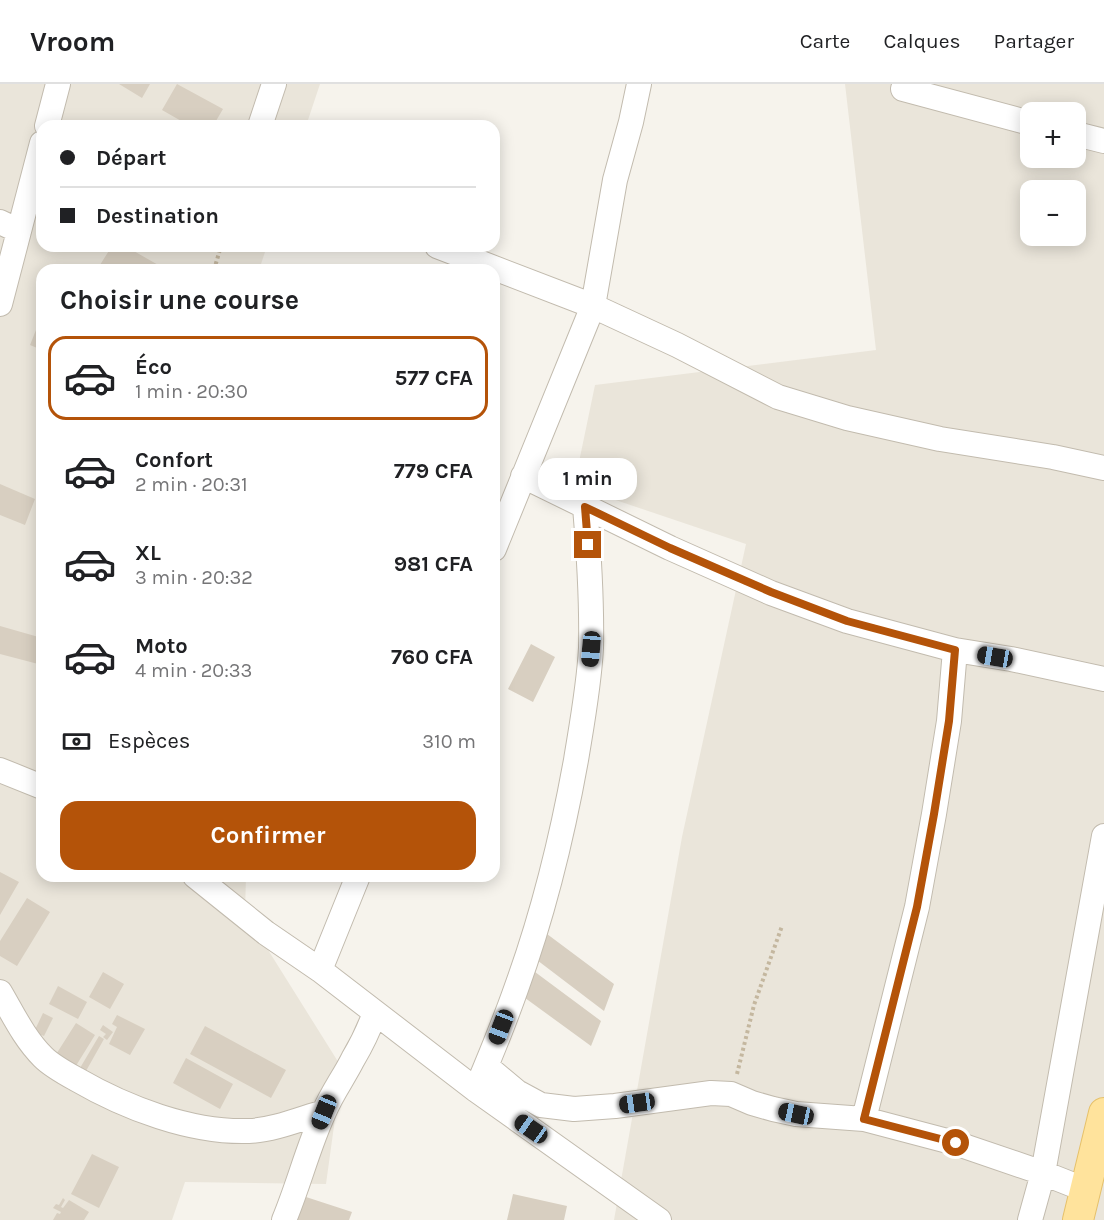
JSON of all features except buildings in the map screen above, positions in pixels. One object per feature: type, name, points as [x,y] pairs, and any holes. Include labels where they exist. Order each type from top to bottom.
[{"type":"main road","points":[[1078,1220],[1104,1113]]},
{"type":"street","points":[[49,120],[58,84]]},
{"type":"street","points":[[262,120],[274,84]]},
{"type":"street","points":[[500,534],[593,306],[615,180],[639,84]]},
{"type":"street","points":[[903,88],[1020,120]]},
{"type":"street","points":[[1086,136],[1104,141]]},
{"type":"street","points":[[0,304],[9,226],[36,158]]},
{"type":"street","points":[[453,252],[484,264]]},
{"type":"street","points":[[500,270],[593,306],[677,345],[778,397],[847,418],[940,439],[1053,457],[1104,468]]},
{"type":"street","points":[[523,476],[670,548],[782,597],[847,621],[955,650],[1011,659],[1104,679]]},
{"type":"street","points":[[476,1090],[516,988],[550,882],[570,792],[585,710],[591,649],[585,507]]},
{"type":"street","points":[[864,1119],[917,907],[949,721],[955,650]]},
{"type":"street","points":[[0,770],[36,785]]},
{"type":"street","points":[[1030,1220],[1043,1173],[1104,836]]},
{"type":"street","points":[[202,882],[266,933],[320,970],[476,1090],[659,1220]]},
{"type":"street","points":[[320,970],[356,882]]},
{"type":"street","points":[[0,992],[28,1041],[44,1058],[66,1074],[103,1095],[165,1118],[196,1127],[225,1131],[252,1131],[324,1112]]},
{"type":"street","points":[[284,1220],[324,1112],[354,1058],[375,1013]]},
{"type":"street","points":[[486,1066],[517,1092],[541,1105],[574,1109],[711,1093],[731,1094],[752,1103],[796,1114],[864,1119],[956,1143],[1086,1190]]},
{"type":"path","points":[[731,1094],[754,1005],[782,926]]},
{"type":"shaded area","points":[[0,84],[320,84],[308,120],[36,120],[36,252],[265,252],[261,264],[36,264],[36,882],[246,882],[245,913],[342,1068],[326,1184],[185,1182],[172,1220],[0,1220]]},
{"type":"shaded area","points":[[845,84],[1104,84],[1104,1220],[614,1220],[682,837],[746,544],[574,486],[595,385],[876,350]]},
{"type":"route","points":[[588,545],[585,507],[670,548],[771,592],[847,621],[955,650],[949,721],[917,907],[864,1119],[956,1143]]}]
